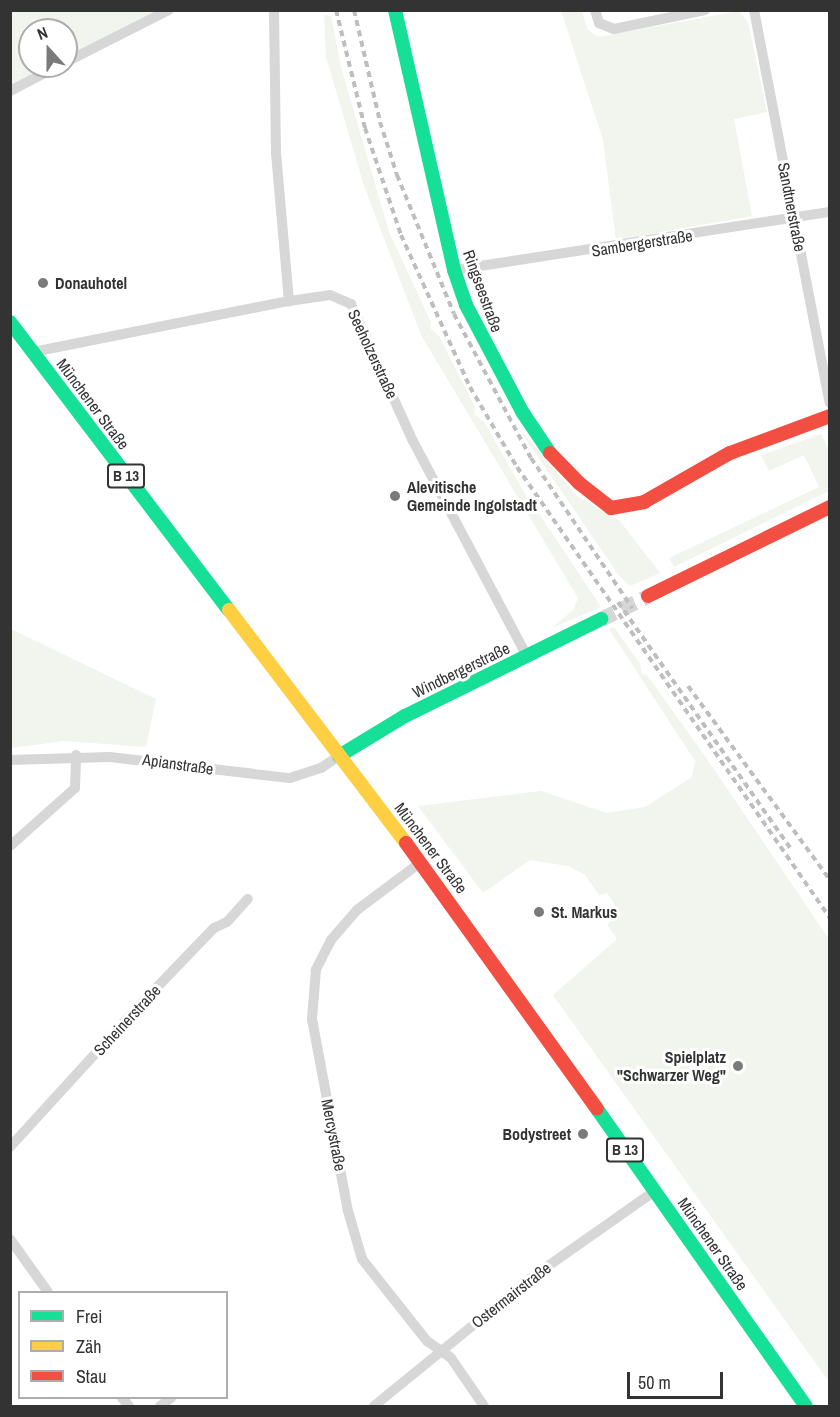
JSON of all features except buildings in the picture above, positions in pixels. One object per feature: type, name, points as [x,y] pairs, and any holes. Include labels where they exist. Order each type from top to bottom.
[{"type":"main road","name":"Ringseestraße","points":[[395,10],[411,65],[454,270],[483,341],[523,413],[552,455],[611,508],[644,502],[730,453],[830,416]]},
{"type":"main road","name":"Münchener Straße","points":[[10,322],[421,862],[655,1191],[803,1405]]},
{"type":"main road","points":[[648,596],[830,507]]},
{"type":"main road","name":"Windbergerstraße","points":[[339,756],[405,716],[601,619]]},
{"type":"street","points":[[78,56],[169,10]]},
{"type":"street","points":[[274,10],[276,153],[289,301]]},
{"type":"street","points":[[595,10],[604,28],[633,26],[705,10]]},
{"type":"street","name":"Sandtnerstraße","points":[[754,10],[830,404]]},
{"type":"street","points":[[10,91],[35,78]]},
{"type":"street","name":"Sambergerstraße","points":[[454,270],[830,212]]},
{"type":"street","name":"Seeholzerstraße","points":[[33,352],[289,301],[330,295],[351,304],[413,441],[527,656]]},
{"type":"street","points":[[10,846],[75,788],[75,755]]},
{"type":"street","name":"Apianstraße","points":[[10,760],[75,755],[145,759],[290,778],[314,771],[339,756]]},
{"type":"street","name":"Mercystraße","points":[[421,862],[357,910],[331,940],[316,970],[312,1019],[356,1245],[371,1273],[427,1341],[451,1358],[484,1407]]},
{"type":"street","name":"Scheinerstraße","points":[[10,1147],[135,1009],[213,928],[227,922],[248,899]]},
{"type":"street","name":"Ostermairstraße","points":[[374,1407],[531,1278],[655,1191]]},
{"type":"street","points":[[10,1239],[47,1291]]},
{"type":"shaded area","points":[[10,11],[162,11],[78,51],[78,18],[18,18],[18,78],[24,78],[11,85]]},
{"type":"shaded area","points":[[561,11],[582,11],[588,30],[598,37],[739,11],[748,22],[767,112],[734,119],[752,216],[616,240],[603,140]]},
{"type":"shaded area","points":[[324,15],[331,16],[341,67],[389,232],[431,322],[430,328],[439,336],[475,407],[474,414],[484,422],[528,499],[527,504],[536,509],[601,607],[552,628],[573,610],[578,598],[421,335],[364,186],[326,57]]},
{"type":"shaded area","points":[[517,426],[577,496],[620,521],[660,573],[630,586],[620,577]]},
{"type":"shaded area","points":[[821,434],[829,450],[829,491],[674,567],[669,558],[819,487],[804,455],[769,471],[761,455]]},
{"type":"shaded area","points":[[614,627],[640,664],[642,674],[647,675],[707,759],[829,939],[829,1382],[553,995],[617,939],[607,924],[621,914],[607,893],[599,895],[585,875],[568,866],[530,860],[483,893],[418,806],[541,791],[607,813],[645,807],[692,777],[695,761],[609,629]]},
{"type":"shaded area","points":[[11,629],[156,699],[146,747],[64,741],[11,748]]},
{"type":"tunnel","points":[[601,619],[648,596]]},
{"type":"railway","points":[[336,10],[365,128],[401,235],[470,387],[517,467],[830,918]]},
{"type":"railway","points":[[354,10],[380,122],[397,175],[454,314],[531,458],[632,608]]},
{"type":"railway","points":[[618,602],[790,848]]},
{"type":"railway","points":[[688,686],[830,880]]},
{"type":"traffic: fast","points":[[395,10],[454,270],[466,305],[523,413],[550,453]]},
{"type":"traffic: fast","points":[[10,322],[229,610]]},
{"type":"traffic: fast","points":[[339,756],[405,716],[601,619]]},
{"type":"traffic: fast","points":[[597,1109],[806,1406]]},
{"type":"traffic: slow","points":[[229,610],[406,843]]},
{"type":"traffic: jam","points":[[550,453],[579,483],[611,508],[644,502],[730,453],[830,416]]},
{"type":"traffic: jam","points":[[648,596],[830,507]]},
{"type":"traffic: jam","points":[[406,843],[597,1109]]},
{"type":"place","name":"Donauhotel","points":[[43,283]]},
{"type":"place","name":"Alevitische Gemeinde Ingolstadt","points":[[395,496]]},
{"type":"place","name":"St. Markus","points":[[539,912]]},
{"type":"place","name":"Spielplatz \"Schwarzer Weg\"","points":[[738,1066]]},
{"type":"place","name":"Bodystreet","points":[[583,1134]]}]
